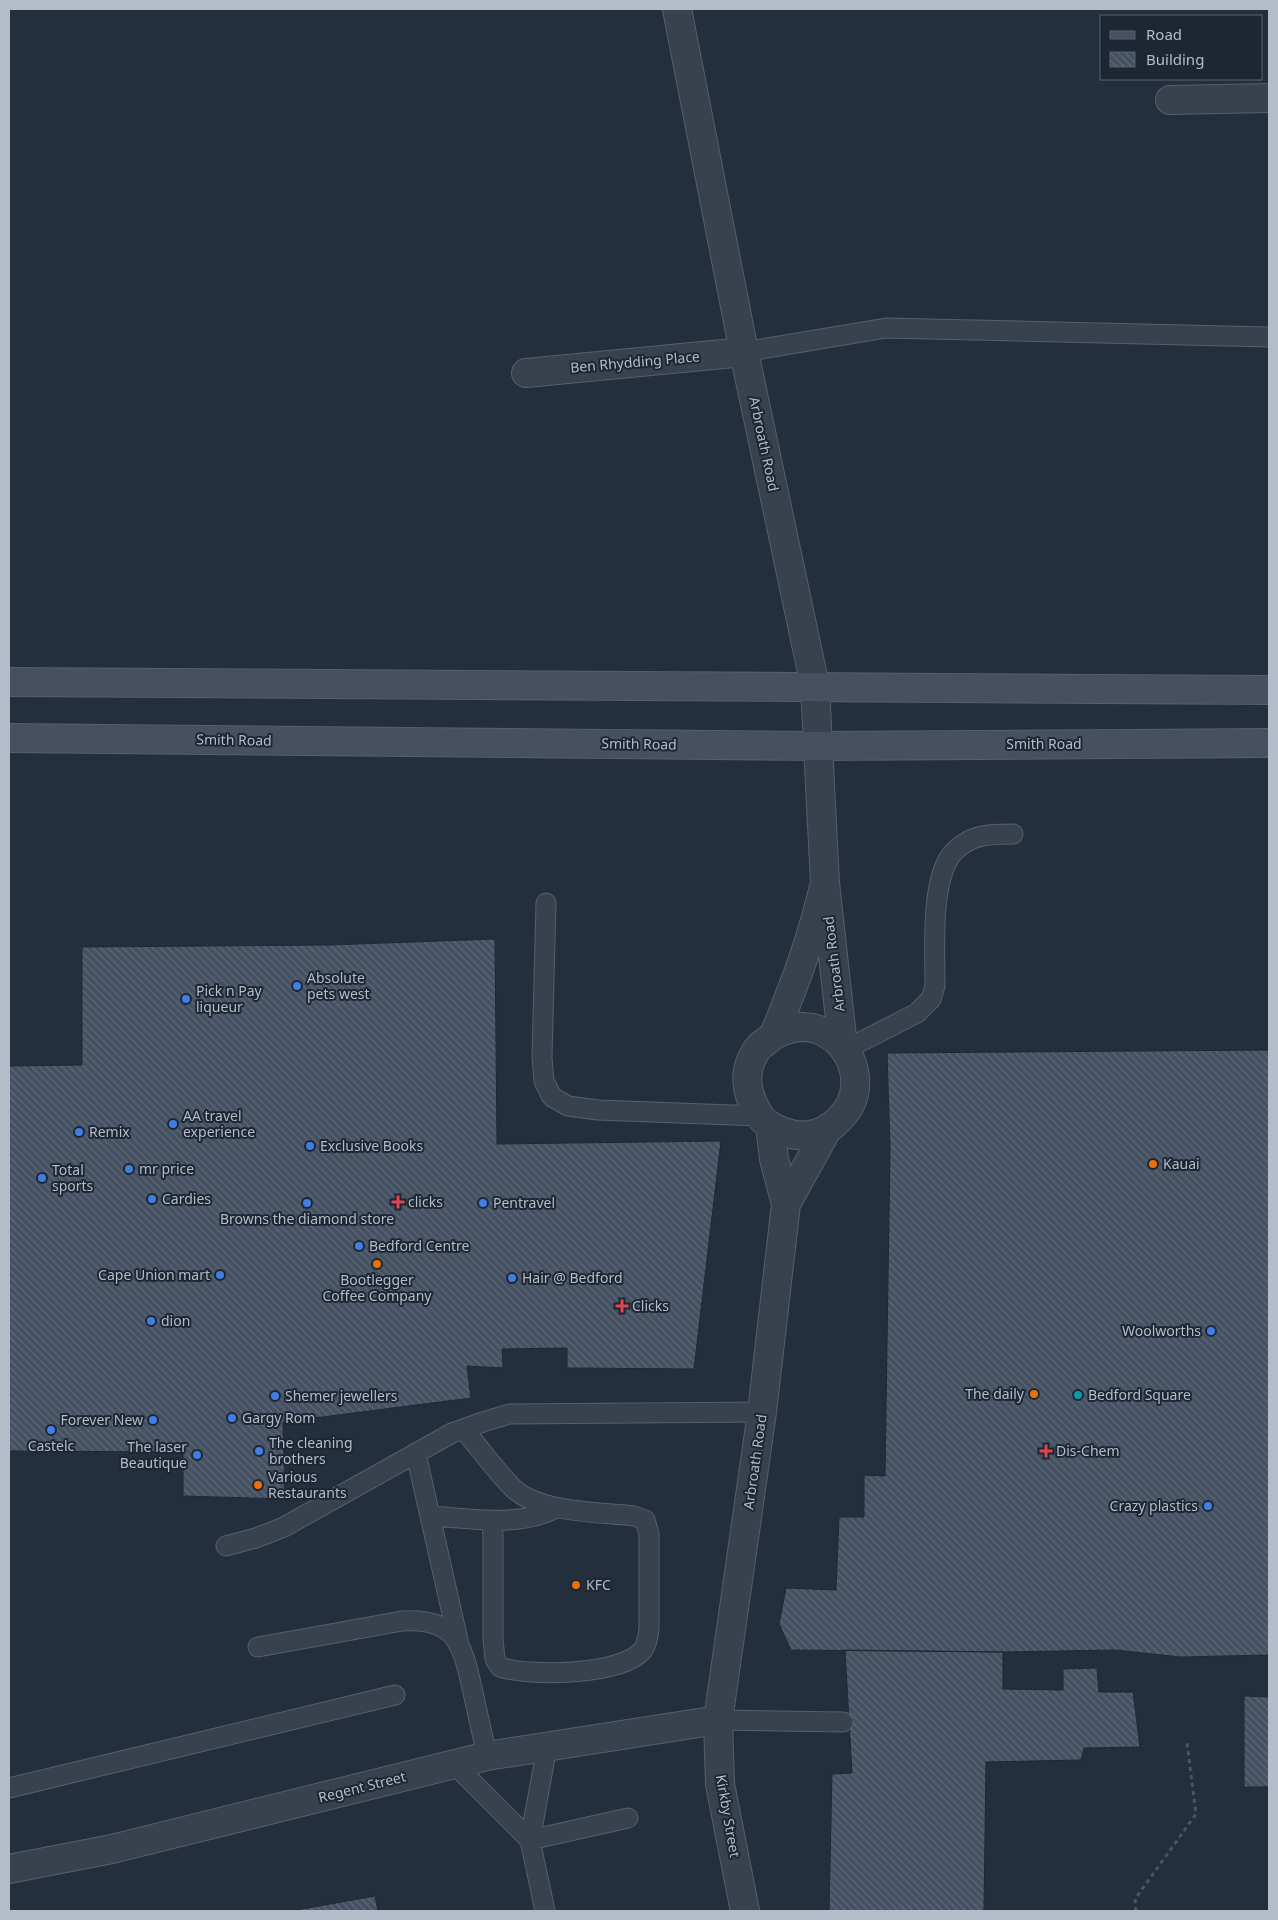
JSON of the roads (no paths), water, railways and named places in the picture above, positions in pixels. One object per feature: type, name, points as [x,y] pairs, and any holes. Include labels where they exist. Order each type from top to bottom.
[{"type":"main road","points":[[9,682],[1269,690]]},
{"type":"main road","name":"Smith Road","points":[[9,738],[818,746],[1269,743]]},
{"type":"street","name":"Arbroath Road","points":[[677,9],[744,352],[815,686],[825,882],[844,1048]]},
{"type":"street","points":[[1170,100],[1269,98]]},
{"type":"street","name":"Ben Rhydding Place","points":[[526,373],[744,352]]},
{"type":"street","name":"Arbroath Road","points":[[773,1035],[814,928],[825,882]]},
{"type":"street","points":[[802,1027],[818,1029],[831,1036],[844,1048],[854,1069],[856,1086],[851,1103],[842,1118],[828,1128],[814,1134],[799,1136],[783,1133],[764,1120],[750,1099],[747,1081],[750,1063],[759,1047],[773,1035],[787,1029],[802,1027]]},
{"type":"street","name":"Arbroath Road","points":[[718,1720],[762,1412],[786,1204],[764,1120]]},
{"type":"street","name":"Arbroath Road","points":[[786,1204],[828,1128]]},
{"type":"street","name":"Regent Street","points":[[9,1869],[112,1849],[487,1756],[718,1720]]},
{"type":"street","name":"Kirkby Street","points":[[718,1720],[720,1784],[745,1911]]},
{"type":"lane","points":[[744,352],[886,328],[1269,338]]},
{"type":"lane","points":[[844,1048],[917,1013],[932,999],[935,986],[937,892],[948,858],[973,838],[1013,834]]},
{"type":"lane","points":[[546,903],[542,1057],[544,1081],[552,1097],[568,1106],[598,1110],[764,1120]]},
{"type":"lane","points":[[226,1546],[256,1538],[284,1527],[452,1433],[509,1414],[762,1412]]},
{"type":"lane","points":[[463,1429],[514,1489],[535,1502],[556,1508],[634,1516],[645,1520],[648,1525],[650,1570],[649,1629],[647,1641],[642,1651],[627,1661],[603,1668],[538,1674],[511,1671],[500,1667],[495,1659],[493,1639],[493,1534],[491,1520]]},
{"type":"lane","points":[[416,1454],[458,1640],[467,1664],[487,1756]]},
{"type":"lane","points":[[430,1516],[491,1520],[530,1517],[556,1508]]},
{"type":"lane","points":[[258,1648],[402,1621],[420,1620],[443,1627],[458,1640]]},
{"type":"lane","points":[[9,1788],[395,1696]]},
{"type":"lane","points":[[718,1720],[843,1722]]},
{"type":"lane","points":[[545,1911],[530,1840],[547,1746]]},
{"type":"lane","points":[[454,1764],[530,1840]]},
{"type":"lane","points":[[530,1840],[628,1818]]},
{"type":"place","name":"Absolute pets west","points":[[297,986]]},
{"type":"place","name":"Pick n Pay liqueur","points":[[186,999]]},
{"type":"place","name":"AA travel experience","points":[[173,1124]]},
{"type":"place","name":"Remix","points":[[79,1132]]},
{"type":"place","name":"Exclusive Books","points":[[310,1146]]},
{"type":"place","name":"Kauai","points":[[1153,1164]]},
{"type":"place","name":"mr price","points":[[129,1169]]},
{"type":"place","name":"Total sports","points":[[42,1178]]},
{"type":"place","name":"Cardies","points":[[152,1199]]},
{"type":"place","name":"clicks","points":[[398,1202]]},
{"type":"place","name":"Browns the diamond store","points":[[307,1203]]},
{"type":"place","name":"Pentravel","points":[[483,1203]]},
{"type":"place","name":"Bedford Centre","points":[[359,1246]]},
{"type":"place","name":"Bootlegger Coffee Company","points":[[377,1264]]},
{"type":"place","name":"Cape Union mart","points":[[220,1275]]},
{"type":"place","name":"Hair @ Bedford","points":[[512,1278]]},
{"type":"place","name":"Clicks","points":[[622,1306]]},
{"type":"place","name":"dion","points":[[151,1321]]},
{"type":"place","name":"Woolworths","points":[[1211,1331]]},
{"type":"place","name":"The daily","points":[[1034,1394]]},
{"type":"place","name":"Bedford Square","points":[[1078,1395]]},
{"type":"place","name":"Shemer jewellers","points":[[275,1396]]},
{"type":"place","name":"Gargy Rom","points":[[232,1418]]},
{"type":"place","name":"Forever New","points":[[153,1420]]},
{"type":"place","name":"Castelc","points":[[51,1430]]},
{"type":"place","name":"The cleaning brothers","points":[[259,1451]]},
{"type":"place","name":"Dis-Chem","points":[[1046,1451]]},
{"type":"place","name":"The laser Beautique","points":[[197,1455]]},
{"type":"place","name":"Various Restaurants","points":[[258,1485]]},
{"type":"place","name":"Crazy plastics","points":[[1208,1506]]},
{"type":"place","name":"KFC","points":[[576,1585]]}]
